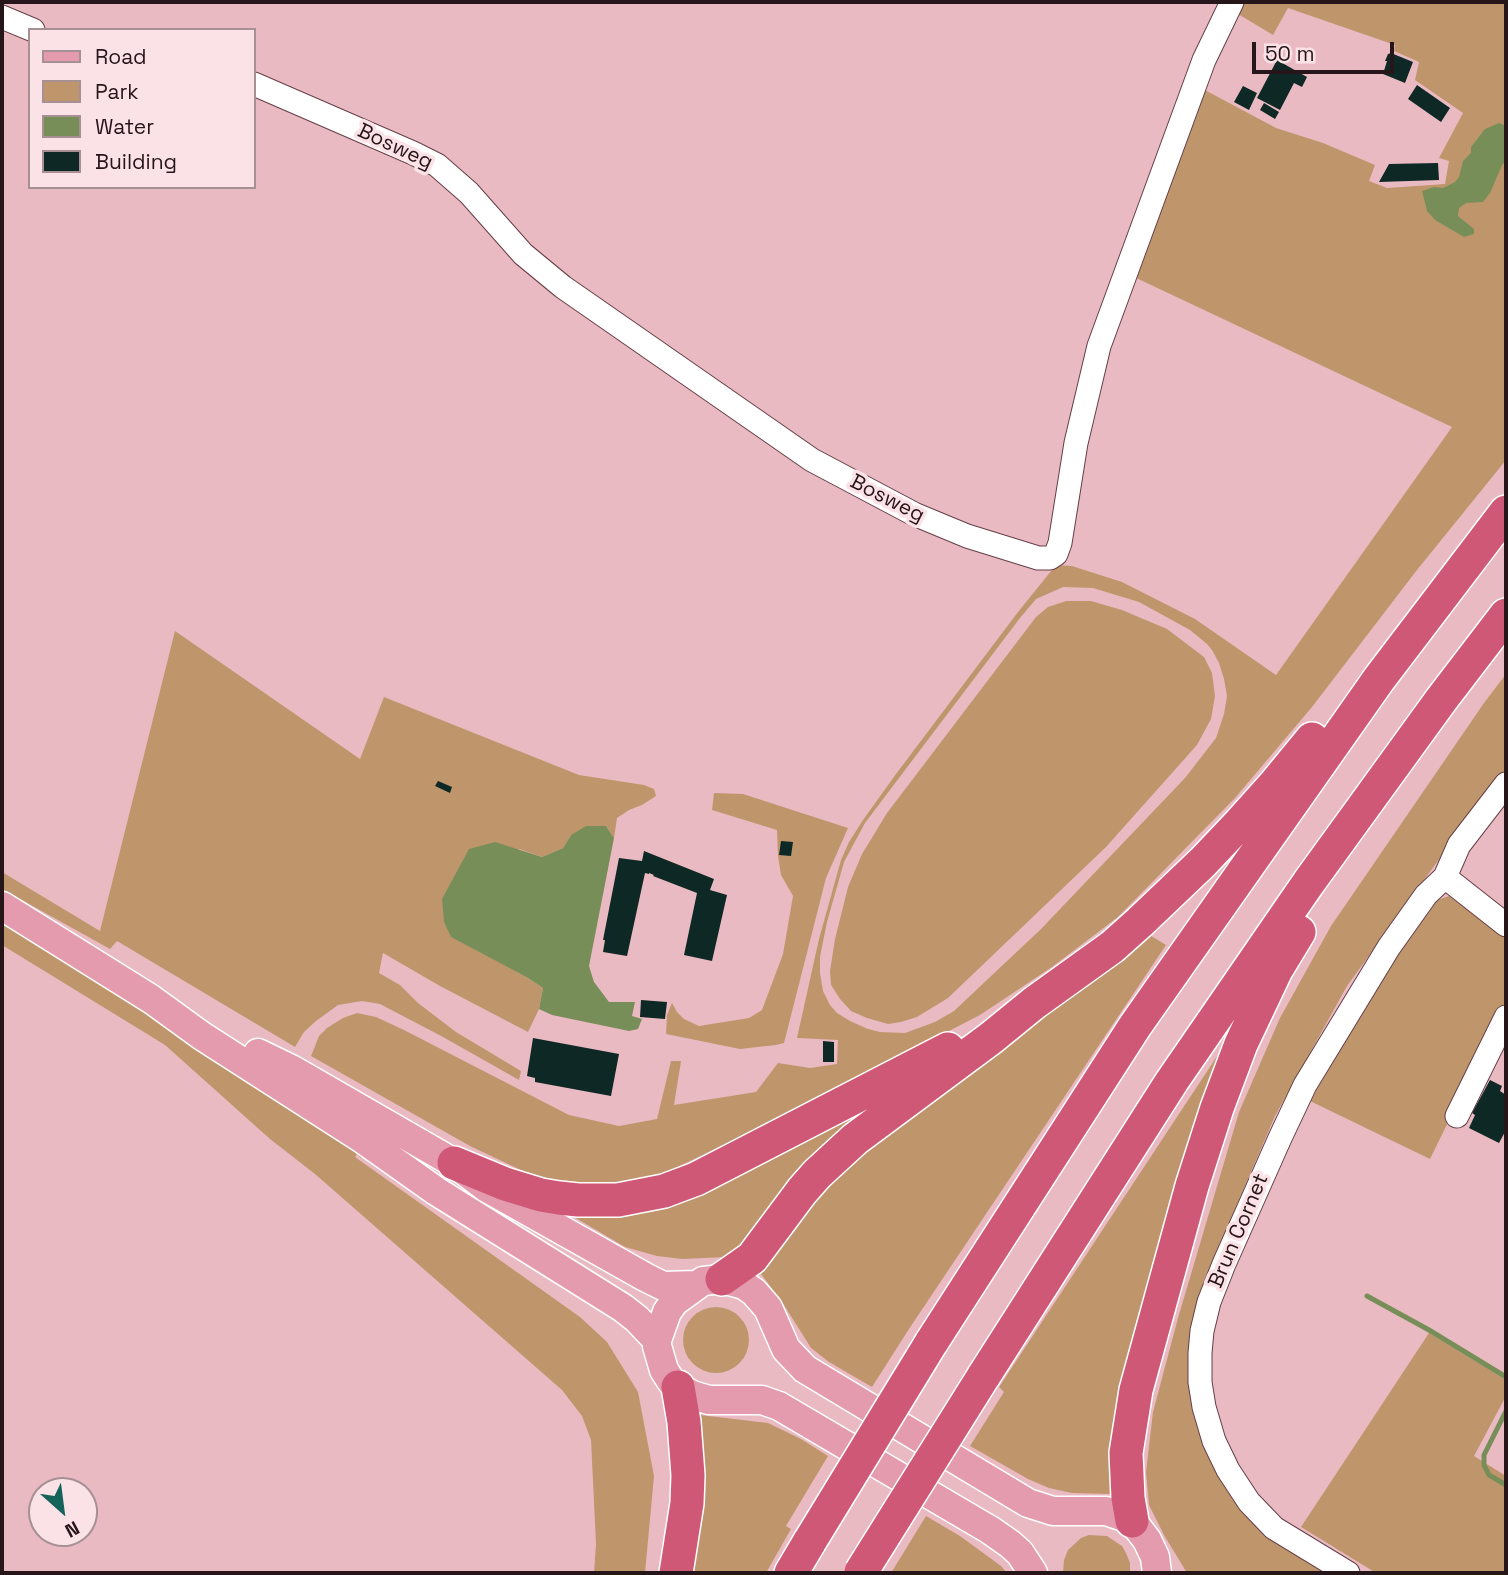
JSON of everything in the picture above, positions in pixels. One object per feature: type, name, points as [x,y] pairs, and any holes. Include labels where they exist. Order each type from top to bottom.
[{"type":"highway","points":[[791,1573],[931,1343],[1135,1026],[1379,679],[1506,512]]},
{"type":"highway","points":[[861,1573],[1172,1081],[1309,883],[1506,615]]},
{"type":"highway","points":[[709,1282],[752,1258],[802,1191],[835,1156],[1034,1003],[1112,947],[1140,922],[1240,823],[1320,730],[1379,679]]},
{"type":"highway","points":[[1132,1521],[1126,1452],[1139,1377],[1192,1186],[1217,1108],[1258,1005],[1304,924],[1309,883]]},
{"type":"highway","points":[[454,1163],[505,1184],[559,1198],[618,1200],[664,1191],[696,1179],[1034,1003]]},
{"type":"highway","points":[[676,1573],[687,1503],[688,1475],[684,1422],[677,1387]]},
{"type":"main road","points":[[2,906],[151,999],[202,1036],[364,1140],[436,1191],[623,1308],[657,1340]]},
{"type":"main road","points":[[151,999],[290,1069],[454,1163],[487,1188],[663,1286],[709,1282],[744,1285],[761,1299],[773,1316],[786,1349],[805,1369],[1040,1508],[1106,1511],[1132,1521],[1142,1532],[1152,1551],[1157,1563],[1157,1573]]},
{"type":"main road","points":[[709,1282],[674,1302],[667,1312],[657,1340],[661,1363],[667,1376],[677,1387],[709,1400],[762,1400],[779,1406],[990,1530],[1020,1553],[1033,1573]]},
{"type":"street","name":"Bosweg","points":[[256,85],[437,165],[469,193],[523,254],[563,287],[812,460],[914,514],[967,536],[1038,558],[1050,558],[1056,554],[1059,543],[1076,443],[1098,346],[1204,60],[1232,2]]},
{"type":"street","points":[[2,17],[28,28]]},
{"type":"street","name":"Brun Cornet","points":[[1348,1573],[1274,1528],[1249,1502],[1228,1470],[1214,1440],[1204,1407],[1200,1382],[1202,1331],[1209,1302],[1224,1264],[1305,1085],[1390,947],[1426,895],[1445,877],[1459,845],[1506,784]]},
{"type":"street","points":[[1445,877],[1506,925]]},
{"type":"street","points":[[1457,1116],[1506,1017]]},
{"type":"green space","points":[[1238,2],[1506,2],[1506,460],[1312,707],[1235,798],[1118,917],[1052,967],[980,1015],[770,1123],[627,1188],[544,1181],[470,1146],[311,1056],[319,1036],[343,1018],[357,1013],[376,1017],[569,1115],[619,1126],[657,1119],[671,1061],[681,1061],[674,1105],[756,1092],[778,1063],[810,1068],[837,1064],[838,1040],[797,1038],[819,939],[841,860],[863,820],[896,774],[1056,565],[1072,566],[1122,582],[1195,619],[1276,675],[1452,427],[1132,276],[1203,89],[1276,128],[1323,143],[1375,165],[1369,181],[1387,188],[1445,184],[1449,161],[1439,158],[1463,113],[1415,80],[1419,62],[1394,51],[1395,45],[1288,8],[1273,35],[1233,11]],"holes":[[[1063,587],[1093,588],[1139,602],[1190,630],[1212,650],[1219,663],[1227,696],[1216,738],[1185,778],[1041,929],[954,1011],[935,1022],[905,1033],[880,1032],[850,1021],[837,1013],[823,991],[820,957],[844,862],[865,823],[1036,599]]]},
{"type":"green space","points":[[1066,601],[1091,601],[1122,610],[1167,629],[1204,657],[1212,673],[1215,696],[1211,719],[1197,745],[1106,847],[948,998],[917,1017],[888,1024],[851,1011],[831,985],[830,971],[848,887],[862,854],[887,813],[1036,617],[1048,607]]},
{"type":"green space","points":[[175,631],[360,759],[384,697],[579,775],[654,789],[656,796],[617,818],[614,838],[606,826],[571,835],[563,848],[542,857],[519,849],[444,922],[452,937],[543,988],[539,1009],[528,1032],[383,953],[379,973],[400,985],[418,1003],[456,1032],[521,1071],[519,1080],[380,1004],[362,1001],[338,1005],[304,1032],[295,1047],[117,941],[110,949],[2,889],[2,872],[100,931]]},
{"type":"green space","points":[[1506,674],[1506,770],[1347,986],[1275,1116],[1212,1263],[1194,1322],[1219,1463],[1332,1573],[1187,1573],[1149,1505],[1146,1472],[1153,1412],[1239,1112],[1280,1018],[1331,926]]},
{"type":"green space","points":[[714,793],[743,794],[848,828],[826,878],[784,1043],[740,1049],[666,1034],[667,1015],[672,1003],[684,1019],[699,1026],[749,1018],[762,1010],[783,954],[793,896],[781,875],[777,830],[712,810]]},
{"type":"green space","points":[[1449,896],[1506,939],[1506,1005],[1430,1159],[1310,1101],[1413,927],[1431,902]]},
{"type":"green space","points":[[2,923],[130,1000],[364,1152],[361,1158],[357,1154],[355,1157],[580,1317],[607,1342],[638,1392],[654,1476],[645,1573],[594,1573],[596,1544],[591,1440],[582,1416],[562,1390],[165,1045],[2,945]]},
{"type":"green space","points":[[1148,934],[1166,945],[872,1387],[811,1348],[761,1274],[818,1195],[850,1164]]},
{"type":"green space","points":[[1233,1032],[1111,1440],[1110,1494],[1072,1493],[1049,1488],[1028,1479],[970,1446],[1004,1392],[999,1387]]},
{"type":"green space","points":[[880,1098],[751,1243],[727,1257],[682,1259],[657,1256],[625,1247],[573,1215]]},
{"type":"green space","points":[[709,1307],[723,1307],[735,1312],[744,1321],[749,1340],[747,1353],[740,1364],[723,1373],[709,1373],[697,1368],[688,1359],[683,1347],[683,1333],[688,1321],[697,1312]]},
{"type":"green space","points":[[1429,1333],[1506,1380],[1506,1396],[1474,1456],[1506,1476],[1506,1573],[1376,1573],[1301,1527]]},
{"type":"green space","points":[[700,1415],[768,1423],[828,1456],[786,1526],[791,1529],[766,1573],[691,1573],[705,1468]]},
{"type":"green space","points":[[926,1516],[960,1536],[1007,1573],[891,1573]]},
{"type":"green space","points":[[1089,1535],[1107,1536],[1122,1546],[1130,1563],[1130,1573],[1063,1573],[1068,1550],[1081,1538]]},
{"type":"water","points":[[1499,123],[1506,126],[1506,166],[1503,163],[1490,193],[1483,202],[1466,203],[1459,208],[1458,216],[1474,229],[1474,234],[1464,237],[1435,220],[1427,211],[1422,191],[1434,187],[1443,188],[1455,182],[1463,161],[1471,153],[1471,147],[1485,129]]},
{"type":"water","points":[[586,826],[606,826],[614,838],[589,966],[594,982],[609,1002],[635,1002],[632,1016],[642,1019],[638,1029],[629,1031],[552,1015],[539,1009],[543,988],[451,937],[444,922],[442,899],[469,849],[495,842],[542,857],[563,848],[571,835]]},
{"type":"building","points":[[1391,53],[1413,62],[1405,83],[1383,74],[1385,61]]},
{"type":"building","points":[[1277,60],[1307,77],[1302,87],[1294,83],[1280,110],[1257,98]]},
{"type":"building","points":[[1417,85],[1450,108],[1441,122],[1408,99]]},
{"type":"building","points":[[1243,86],[1257,93],[1249,110],[1234,102]]},
{"type":"building","points":[[1264,103],[1279,112],[1275,119],[1260,110]]},
{"type":"building","points":[[1438,163],[1439,180],[1379,182],[1389,164]]},
{"type":"building","points":[[438,781],[452,787],[450,793],[435,786]]},
{"type":"building","points":[[781,841],[793,842],[791,856],[779,855]]},
{"type":"building","points":[[644,851],[714,879],[710,890],[727,895],[712,961],[684,955],[697,893],[649,873],[645,873],[627,956],[603,952],[619,858],[642,861]]},
{"type":"building","points":[[641,1000],[667,1002],[665,1019],[640,1017]]},
{"type":"building","points":[[533,1038],[619,1054],[611,1096],[535,1082],[535,1078],[527,1076]]},
{"type":"building","points":[[823,1041],[834,1042],[834,1062],[823,1062]]},
{"type":"building","points":[[1490,1080],[1502,1086],[1500,1091],[1506,1095],[1506,1130],[1499,1143],[1469,1128],[1475,1115],[1472,1113]]},
{"type":"waterway","points":[[1367,1296],[1506,1377]]},
{"type":"waterway","points":[[1506,1411],[1484,1455],[1484,1465],[1489,1475],[1506,1485]]}]
